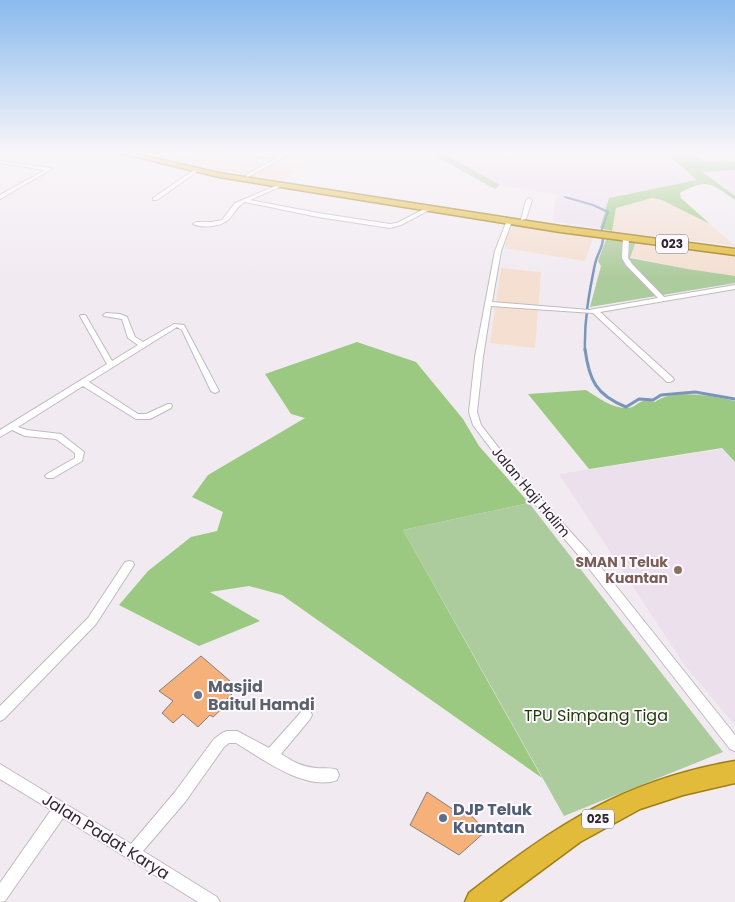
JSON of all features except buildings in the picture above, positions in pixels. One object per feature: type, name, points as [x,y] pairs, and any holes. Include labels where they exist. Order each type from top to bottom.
[{"type":"highway","name":"023","points":[[348,194],[509,220],[735,250]]},
{"type":"highway","name":"023","points":[[354,194],[523,219],[560,227]]},
{"type":"highway","name":"025","points":[[478,902],[567,836],[631,801],[696,778],[735,772]]},
{"type":"street","points":[[155,199],[162,194]]},
{"type":"street","points":[[196,224],[218,223],[228,217],[235,205],[260,194]]},
{"type":"street","points":[[523,219],[529,200]]},
{"type":"street","points":[[245,201],[390,226],[399,224],[430,208]]},
{"type":"street","name":"Jalan Haji Halim","points":[[509,220],[498,251],[473,400],[473,412],[477,425],[519,480],[584,554],[735,745]]},
{"type":"street","points":[[626,236],[625,258],[629,265],[663,300]]},
{"type":"street","points":[[489,304],[592,312],[735,287]]},
{"type":"street","points":[[592,312],[670,380]]},
{"type":"street","points":[[106,315],[125,318],[132,338],[142,345]]},
{"type":"street","points":[[83,316],[111,365]]},
{"type":"street","points":[[0,434],[173,325],[182,326],[215,391]]},
{"type":"street","points":[[83,382],[136,416],[150,416],[168,406]]},
{"type":"street","points":[[12,426],[25,433],[58,436],[80,452],[79,459],[50,476]]},
{"type":"street","points":[[0,714],[92,621],[129,565]]},
{"type":"street","points":[[271,756],[306,716]]},
{"type":"street","points":[[132,852],[180,797],[223,739],[233,736],[237,737],[299,772],[332,775]]},
{"type":"street","name":"Jalan Padat Karya","points":[[0,771],[212,902]]},
{"type":"street","points":[[0,896],[61,808]]},
{"type":"shaded area","points":[[551,194],[628,194],[609,198],[600,228],[553,221],[556,195]]},
{"type":"shaded area","points":[[652,198],[662,200],[710,224],[735,246],[612,231],[616,208]]},
{"type":"shaded area","points":[[514,223],[594,236],[585,261],[505,248],[505,238]]},
{"type":"shaded area","points":[[636,241],[735,254],[735,276],[630,257]]},
{"type":"shaded area","points":[[501,268],[541,272],[535,348],[490,343]]},
{"type":"shaded area","name":"SMAN 1 Teluk Kuantan","points":[[722,449],[735,463],[735,725],[685,666],[559,474]]},
{"type":"green space","points":[[628,194],[680,194],[681,198],[710,224],[662,200],[652,198],[616,208],[612,231],[600,228],[609,198]]},
{"type":"green space","points":[[726,194],[732,194],[735,196],[735,200]]},
{"type":"green space","points":[[607,237],[636,241],[630,258],[735,276],[735,283],[590,307],[601,266],[598,261]]},
{"type":"green space","points":[[357,342],[416,362],[463,419],[479,446],[529,503],[403,530],[542,778],[282,595],[249,586],[210,592],[260,621],[199,646],[119,605],[148,571],[191,537],[217,531],[223,512],[192,497],[208,475],[305,418],[291,414],[265,374]]},
{"type":"green space","points":[[586,390],[600,399],[621,408],[630,408],[644,401],[655,402],[672,395],[683,394],[705,395],[735,401],[735,462],[722,448],[589,469],[528,394]]},
{"type":"green space","name":"TPU Simpang Tiga","points":[[529,503],[723,752],[564,816],[403,530]]},
{"type":"waterway","points":[[565,197],[593,205],[608,212],[602,229],[603,238]]},
{"type":"waterway","points":[[585,349],[585,329],[589,296],[595,264],[603,238]]},
{"type":"waterway","points":[[585,349],[589,369],[596,385],[601,392],[626,407],[639,399],[653,400],[661,395],[695,392],[735,399]]},
{"type":"place","name":"SMAN 1 Teluk Kuantan","points":[[678,570]]},
{"type":"place","name":"Masjid Baitul Hamdi","points":[[198,695]]},
{"type":"place","name":"DJP Teluk Kuantan","points":[[443,818]]}]
